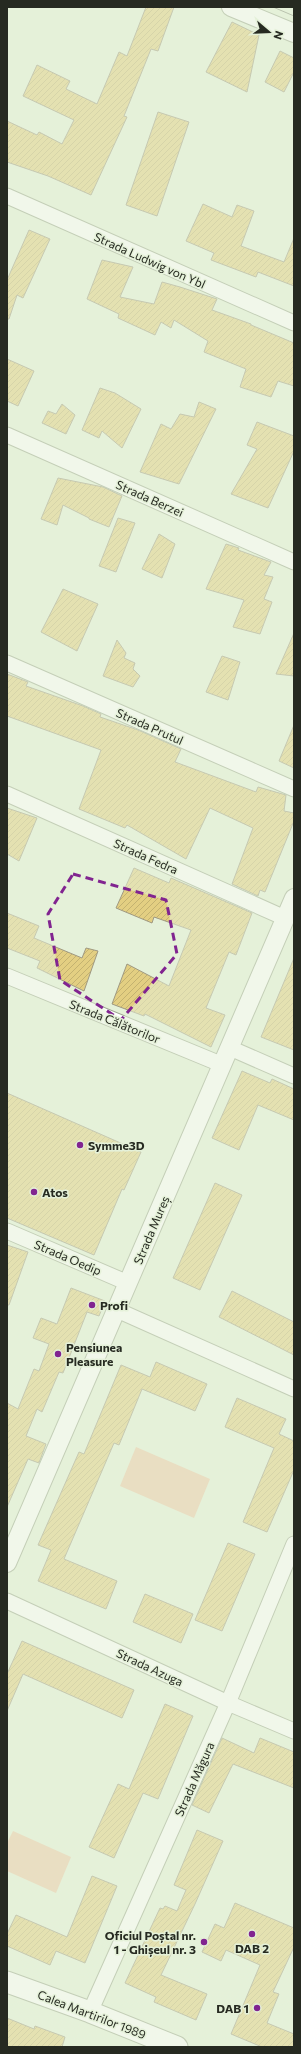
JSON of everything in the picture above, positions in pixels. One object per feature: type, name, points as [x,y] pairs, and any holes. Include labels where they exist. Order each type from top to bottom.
[{"type":"main road","name":"Calea Martirilor 1989","points":[[7,1982],[90,2012],[178,2047]]},
{"type":"street","points":[[232,7],[294,33]]},
{"type":"street","name":"Strada Ludwig von Ybl","points":[[7,196],[294,323]]},
{"type":"street","name":"Strada Berzei","points":[[7,435],[294,562]]},
{"type":"street","name":"Strada Prutul","points":[[7,663],[294,789]]},
{"type":"street","name":"Strada Fedra","points":[[7,794],[285,918]]},
{"type":"street","name":"Strada Mureș","points":[[8,1556],[223,1065],[294,898]]},
{"type":"street","name":"Strada Călătorilor","points":[[7,976],[223,1065]]},
{"type":"street","points":[[230,1048],[294,1076]]},
{"type":"street","name":"Strada Oedip","points":[[7,1231],[128,1283]]},
{"type":"street","points":[[116,1310],[294,1389]]},
{"type":"street","name":"Strada Măgura","points":[[90,2012],[228,1703],[294,1544]]},
{"type":"street","name":"Strada Azuga","points":[[7,1601],[228,1703],[294,1731]]},
{"type":"highlighted area","points":[[73,874],[166,900],[177,954],[121,1020],[60,980],[48,914]]},
{"type":"shaded area","points":[[136,1447],[210,1479],[194,1518],[120,1486]]},
{"type":"shaded area","points":[[13,1831],[71,1857],[56,1893],[7,1871],[7,1843]]},
{"type":"building","points":[[146,7],[174,7],[158,51],[151,49],[124,116],[127,117],[91,195],[48,176],[7,162],[7,121],[37,135],[39,132],[62,144],[74,120],[23,96],[37,65],[70,81],[66,89],[97,104],[119,52],[127,56]]},
{"type":"building","points":[[232,22],[259,35],[247,92],[206,72]]},
{"type":"building","points":[[280,51],[294,58],[294,72],[284,92],[265,82]]},
{"type":"building","points":[[158,112],[189,122],[157,216],[126,205]]},
{"type":"building","points":[[203,204],[232,217],[237,205],[254,211],[241,246],[284,262],[294,238],[294,286],[258,272],[256,277],[211,260],[214,253],[186,241]]},
{"type":"building","points":[[29,230],[50,239],[23,298],[17,295],[9,319],[7,319],[7,280]]},
{"type":"building","points":[[102,260],[133,267],[120,297],[154,304],[162,282],[217,299],[212,310],[251,324],[294,343],[294,386],[278,381],[271,397],[240,387],[246,369],[204,352],[208,341],[174,320],[171,328],[161,322],[155,335],[118,318],[119,314],[87,299]]},
{"type":"building","points":[[7,359],[34,371],[18,406],[7,401]]},
{"type":"building","points":[[100,388],[115,393],[141,409],[122,448],[102,431],[99,438],[82,430]]},
{"type":"building","points":[[199,402],[216,409],[179,484],[140,472],[161,424],[171,429],[180,414],[194,417]]},
{"type":"building","points":[[62,404],[75,415],[66,434],[42,423],[48,411],[56,414]]},
{"type":"building","points":[[257,422],[294,436],[294,451],[268,508],[231,494],[257,449],[247,445]]},
{"type":"building","points":[[58,478],[103,487],[122,496],[109,527],[89,519],[63,505],[57,525],[41,519]]},
{"type":"building","points":[[118,518],[135,523],[116,572],[99,566]]},
{"type":"building","points":[[159,534],[175,544],[162,578],[142,569]]},
{"type":"building","points":[[226,544],[271,562],[264,575],[273,577],[264,599],[272,602],[260,634],[233,627],[244,600],[206,589]]},
{"type":"building","points":[[63,589],[98,604],[77,651],[41,632]]},
{"type":"building","points":[[294,633],[294,676],[276,674]]},
{"type":"building","points":[[117,640],[126,653],[124,658],[135,663],[133,669],[140,676],[133,687],[103,676]]},
{"type":"building","points":[[222,656],[240,662],[228,700],[206,692]]},
{"type":"building","points":[[7,674],[28,682],[26,686],[83,706],[101,714],[100,717],[138,730],[181,749],[175,762],[256,792],[258,787],[286,795],[284,811],[294,813],[294,821],[265,892],[260,890],[258,896],[232,884],[253,828],[210,808],[186,859],[127,825],[125,828],[79,809],[101,750],[7,716]]},
{"type":"building","points":[[294,725],[294,768],[279,761]]},
{"type":"building","points":[[7,808],[37,818],[19,861],[7,854]]},
{"type":"building","points":[[134,868],[169,883],[171,878],[252,913],[236,955],[229,952],[206,1008],[225,1015],[211,1047],[145,1014],[144,1016],[112,1004],[127,964],[169,986],[191,930],[154,917],[152,923],[116,908]]},
{"type":"building","points":[[7,913],[39,926],[34,938],[82,958],[86,948],[98,951],[84,991],[37,968],[40,961],[7,948]]},
{"type":"building","points":[[294,958],[294,1050],[261,1037]]},
{"type":"building","points":[[242,1071],[270,1083],[272,1079],[294,1089],[294,1120],[258,1105],[239,1150],[212,1138]]},
{"type":"building","points":[[7,1093],[141,1152],[124,1190],[122,1189],[94,1255],[7,1218]]},
{"type":"building","points":[[215,1183],[242,1195],[200,1290],[173,1278]]},
{"type":"building","points":[[7,1245],[28,1252],[9,1305],[7,1305]]},
{"type":"building","points":[[71,1288],[105,1301],[99,1316],[87,1312],[63,1373],[59,1372],[42,1412],[37,1409],[26,1436],[46,1444],[39,1463],[28,1459],[7,1507],[7,1403],[18,1409],[34,1369],[39,1371],[49,1344],[33,1338],[41,1318],[57,1324]]},
{"type":"building","points":[[232,1291],[294,1322],[294,1355],[219,1317]]},
{"type":"building","points":[[156,1362],[207,1384],[195,1411],[142,1389],[119,1445],[114,1443],[64,1559],[117,1581],[106,1609],[38,1581],[51,1550],[38,1545],[79,1452],[84,1454],[121,1365],[150,1377]]},
{"type":"building","points":[[237,1398],[286,1419],[279,1434],[294,1441],[294,1470],[267,1532],[243,1522],[274,1448],[225,1427]]},
{"type":"building","points":[[228,1543],[255,1554],[222,1631],[195,1620]]},
{"type":"building","points":[[145,1594],[193,1614],[181,1643],[133,1622]]},
{"type":"building","points":[[22,1641],[134,1690],[122,1718],[23,1674],[7,1711],[7,1674]]},
{"type":"building","points":[[165,1704],[193,1716],[158,1799],[143,1793],[114,1858],[89,1847],[118,1784],[129,1789]]},
{"type":"building","points":[[222,1738],[254,1753],[260,1738],[294,1752],[294,1788],[233,1764],[209,1813],[192,1805]]},
{"type":"building","points":[[197,1830],[223,1841],[161,1975],[207,1994],[196,2020],[154,2002],[156,1997],[125,1983],[160,1908],[163,1909],[165,1906],[177,1911],[186,1890],[174,1885]]},
{"type":"building","points":[[92,1876],[117,1886],[85,1963],[56,1951],[50,1965],[7,1946],[7,1934],[16,1915],[67,1937]]},
{"type":"building","points":[[235,1903],[294,1928],[294,1947],[273,1992],[279,1994],[267,2023],[294,2034],[294,2047],[262,2047],[231,2034],[260,1965],[226,1950],[221,1961],[202,1952],[215,1924],[224,1928]]},
{"type":"building","points":[[7,2018],[34,2029],[35,2026],[65,2037],[62,2047],[7,2047]]},
{"type":"tram line","points":[[273,7],[294,16]]},
{"type":"place","name":"Symme3D","points":[[80,1145]]},
{"type":"place","name":"Atos","points":[[34,1192]]},
{"type":"place","name":"Profi","points":[[92,1305]]},
{"type":"place","name":"Pensiunea Pleasure","points":[[58,1354]]},
{"type":"place","name":"DAB 2","points":[[252,1934]]},
{"type":"place","name":"Oficiul Poștal nr. 1 - Ghișeul nr. 3","points":[[204,1942]]},
{"type":"place","name":"DAB 1","points":[[257,2008]]}]
